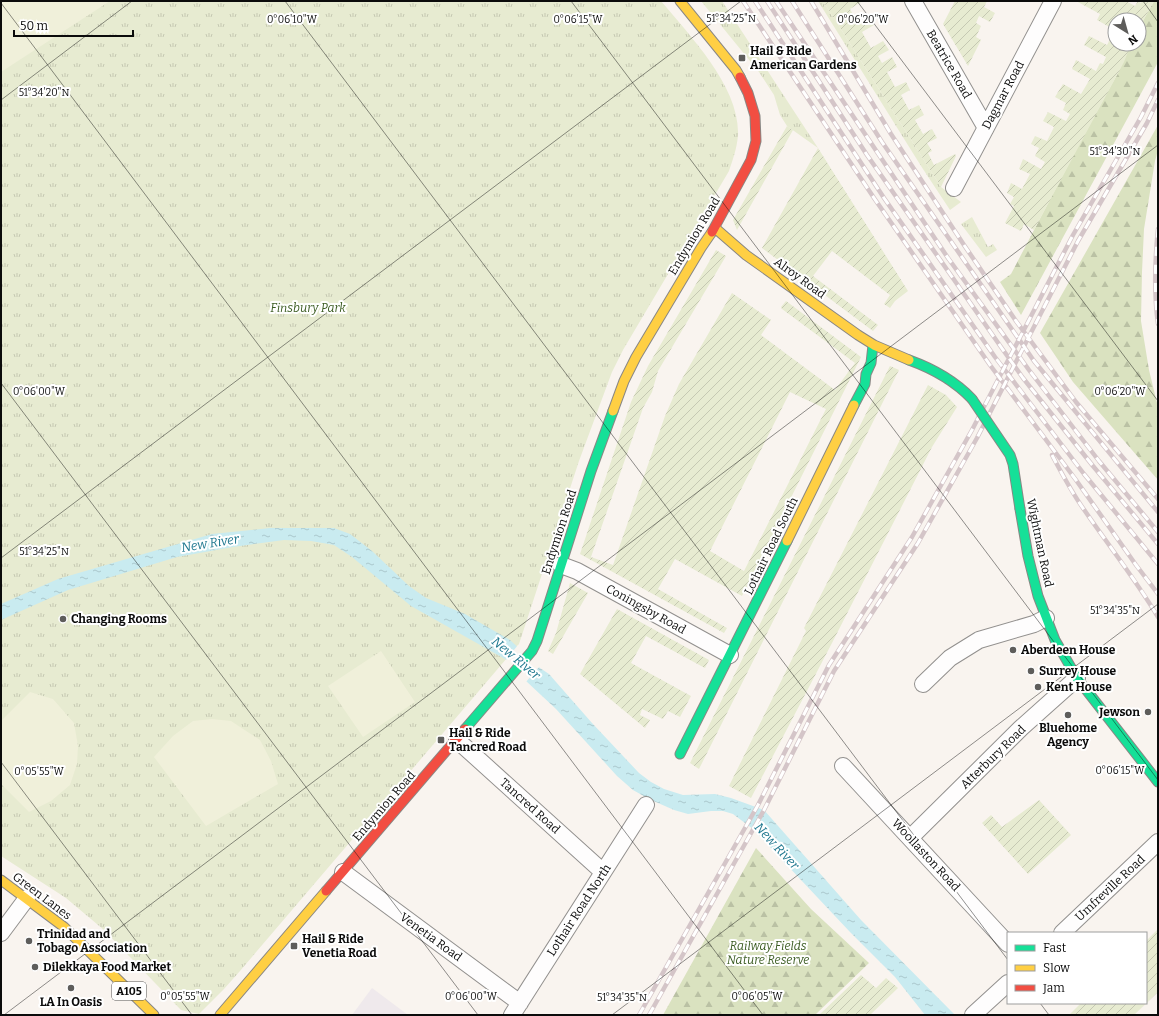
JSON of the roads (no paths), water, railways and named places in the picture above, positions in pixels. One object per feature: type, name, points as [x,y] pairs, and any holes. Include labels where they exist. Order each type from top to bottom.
[{"type":"main road","name":"Endymion Road","points":[[220,1015],[457,740],[530,653],[537,641],[592,471],[624,381],[636,357],[714,228],[751,160],[756,141],[755,116],[748,94],[736,70],[680,1]]},
{"type":"main road","name":"Alroy Road","points":[[714,228],[746,255],[873,345]]},
{"type":"main road","name":"Wightman Road","points":[[873,345],[944,374],[964,389],[1010,455],[1013,464],[1028,556],[1038,596],[1046,618],[1063,655],[1078,678],[1158,782]]},
{"type":"main road","name":"Lothair Road South","points":[[680,754],[865,384],[866,374],[871,362],[873,345]]},
{"type":"main road","name":"Green Lanes","points":[[1,880],[27,898],[69,932],[154,1015]]},
{"type":"street","name":"Beatrice Road","points":[[913,1],[986,128]]},
{"type":"street","name":"Dagmar Road","points":[[954,188],[1053,1]]},
{"type":"street","name":"Coningsby Road","points":[[561,565],[577,571],[730,655]]},
{"type":"street","points":[[923,684],[950,658],[979,640],[1034,624],[1046,618]]},
{"type":"street","name":"Atterbury Road","points":[[910,838],[1021,728],[1078,678]]},
{"type":"street","name":"Tancred Road","points":[[457,740],[603,872]]},
{"type":"street","name":"Woollaston Road","points":[[843,766],[1007,943]]},
{"type":"street","name":"Lothair Road North","points":[[516,1009],[646,805]]},
{"type":"street","name":"Umfreville Road","points":[[1063,932],[1158,842]]},
{"type":"street","name":"Venetia Road","points":[[343,872],[516,1009]]},
{"type":"street","points":[[1,933],[27,898]]},
{"type":"street","points":[[973,1015],[1007,984]]},
{"type":"water","name":"New River","points":[[270,528],[334,528],[350,534],[372,551],[409,586],[426,598],[465,614],[510,640],[540,668],[549,674],[639,773],[651,782],[664,789],[683,795],[715,794],[764,810],[861,920],[955,1015],[925,1015],[895,977],[850,932],[753,829],[733,814],[723,811],[711,811],[688,814],[674,810],[633,790],[617,776],[556,709],[505,659],[411,606],[352,557],[334,545],[311,541],[284,540],[177,557],[68,590],[1,620],[1,604],[58,579],[212,534]]},
{"type":"railway","points":[[743,1],[874,198],[990,365],[1076,480],[1158,594]]},
{"type":"railway","points":[[755,1],[884,198],[995,357],[1084,474],[1158,564]]},
{"type":"railway","points":[[767,1],[867,155],[1023,378],[1093,466],[1158,544]]},
{"type":"railway","points":[[776,1],[948,258],[1029,370],[1099,461],[1158,532]]},
{"type":"railway","points":[[792,1],[882,142],[1034,361],[1158,512]]},
{"type":"railway","points":[[811,1],[891,134],[1016,321],[1076,402],[1158,499]]},
{"type":"railway","points":[[639,1015],[758,805],[829,665],[912,537],[972,430],[1073,235],[1141,117],[1158,83]]},
{"type":"railway","points":[[649,1015],[764,810],[834,671],[918,543],[977,438],[1078,241],[1147,123],[1158,100]]},
{"type":"railway","points":[[1158,229],[1155,276],[1158,324]]},
{"type":"railway","points":[[1052,455],[1080,504],[1132,576],[1158,617]]},
{"type":"place","name":"Hail & Ride American Gardens","points":[[742,58]]},
{"type":"place","name":"Changing Rooms","points":[[63,619]]},
{"type":"place","name":"Aberdeen House","points":[[1013,650]]},
{"type":"place","name":"Surrey House","points":[[1031,671]]},
{"type":"place","name":"Kent House","points":[[1038,687]]},
{"type":"place","name":"Jewson","points":[[1148,712]]},
{"type":"place","name":"Bluehome Agency","points":[[1068,715]]},
{"type":"place","name":"Hail & Ride Tancred Road","points":[[441,740]]},
{"type":"place","name":"Trinidad and Tobago Association","points":[[29,941]]},
{"type":"place","name":"Hail & Ride Venetia Road","points":[[294,946]]},
{"type":"place","name":"Dilekkaya Food Market","points":[[35,967]]},
{"type":"place","name":"LA In Oasis","points":[[71,988]]},
{"type":"park label","name":"Finsbury Park","points":[[308,308]]},
{"type":"park label","name":"Railway Fields Nature Reserve","points":[[768,953]]}]
